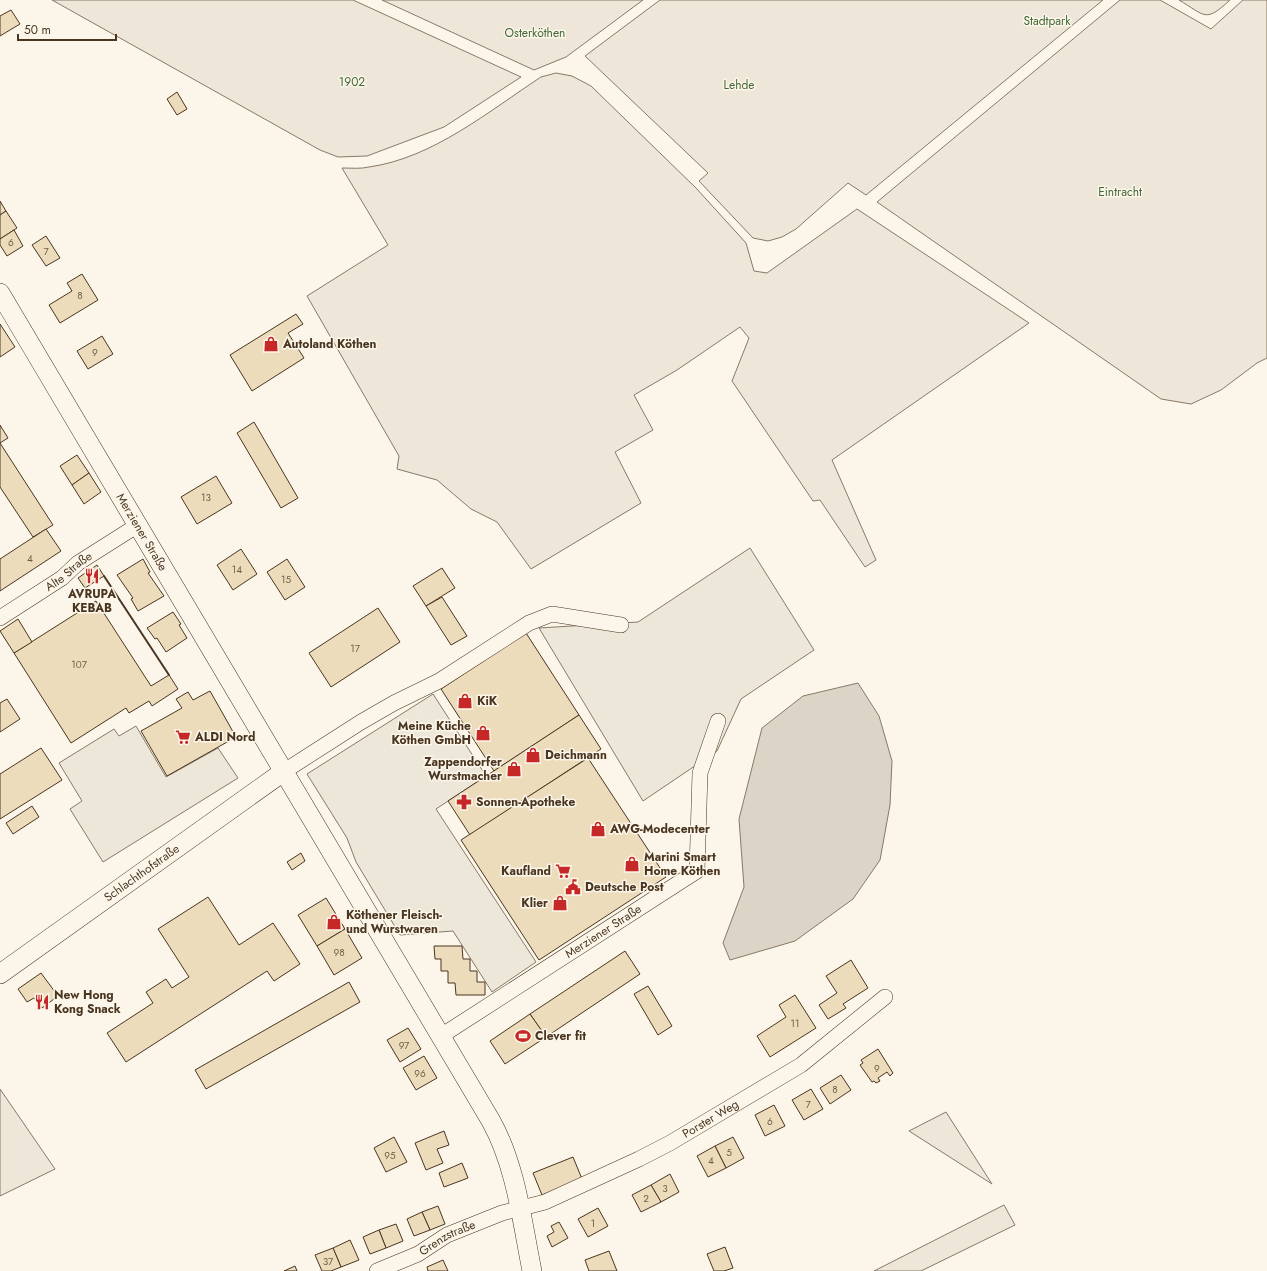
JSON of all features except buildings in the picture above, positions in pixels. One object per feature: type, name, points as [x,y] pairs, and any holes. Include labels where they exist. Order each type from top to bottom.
[{"type":"main road","name":"Merziener Straße","points":[[0,293],[283,772],[442,1036],[502,1142],[532,1271]]},
{"type":"main road","name":"Schlachthofstraße","points":[[0,974],[283,772]]},
{"type":"street","name":"Alte Straße","points":[[0,618],[62,578],[78,564],[138,526]]},
{"type":"street","points":[[283,772],[374,714],[439,681],[529,623],[552,614],[621,625]]},
{"type":"street","name":"Merziener Straße","points":[[442,1036],[697,871],[700,773],[718,721]]},
{"type":"street","name":"Porster Weg","points":[[519,1210],[545,1202],[640,1159],[676,1139],[801,1065],[885,998]]},
{"type":"street","name":"Grenzstraße","points":[[377,1271],[418,1254],[447,1235],[490,1217],[519,1210]]},
{"type":"green space","name":"1902","points":[[52,0],[353,0],[521,77],[444,127],[367,156],[338,157],[320,150]]},
{"type":"green space","name":"Osterköthen","points":[[382,0],[643,0],[566,57],[534,70]]},
{"type":"green space","name":"Lehde","points":[[660,0],[1103,0],[866,195],[848,183],[796,229],[782,237],[768,241],[753,238],[699,181],[708,173],[585,56]]},
{"type":"green space","name":"Eintracht","points":[[1120,0],[1160,0],[1211,29],[1243,0],[1267,0],[1267,358],[1257,363],[1221,390],[1191,404],[1161,399],[877,202]]},
{"type":"green space","points":[[1179,0],[1230,0],[1215,12],[1205,15]]},
{"type":"green space","points":[[556,73],[572,76],[591,86],[696,188],[746,243],[754,271],[767,273],[857,209],[1029,323],[832,460],[876,560],[865,567],[820,500],[813,501],[732,381],[749,338],[740,327],[677,370],[634,395],[653,430],[615,452],[641,503],[531,569],[497,522],[471,509],[437,480],[397,469],[399,456],[307,296],[388,245],[342,168],[366,168],[393,162],[416,154],[438,144],[460,131],[541,77]]},
{"type":"green space","points":[[0,1089],[55,1169],[0,1196]]},
{"type":"green space","points":[[946,1112],[992,1184],[909,1131]]},
{"type":"green space","points":[[1004,1205],[1015,1225],[921,1271],[874,1271]]},
{"type":"shaded area","points":[[750,548],[814,650],[741,699],[717,751],[643,801],[539,628],[638,622]]},
{"type":"shaded area","points":[[858,683],[879,716],[892,761],[890,805],[880,860],[853,899],[795,941],[730,960],[723,943],[744,887],[739,819],[762,728],[803,696]]},
{"type":"shaded area","points":[[433,694],[486,776],[436,809],[536,962],[492,992],[453,931],[400,935],[356,862],[347,838],[307,774]]},
{"type":"shaded area","points":[[136,726],[166,777],[218,748],[238,778],[103,862],[70,809],[82,801],[59,763],[114,729],[119,736]]},
{"type":"wall","points":[[104,576],[169,675]]},
{"type":"place","name":"Autoland Köthen","points":[[271,344]]},
{"type":"place","name":"AVRUPA KEBAB","points":[[92,576]]},
{"type":"place","name":"KiK","points":[[465,701]]},
{"type":"place","name":"Meine Küche Köthen GmbH","points":[[483,733]]},
{"type":"place","name":"ALDI Nord","points":[[183,737]]},
{"type":"place","name":"Deichmann","points":[[533,755]]},
{"type":"place","name":"Zappendorfer Wurstmacher","points":[[514,769]]},
{"type":"place","name":"Sonnen-Apotheke","points":[[464,802]]},
{"type":"place","name":"AWG-Modecenter","points":[[598,829]]},
{"type":"place","name":"Marini Smart Home Köthen","points":[[632,864]]},
{"type":"place","name":"Kaufland","points":[[563,871]]},
{"type":"place","name":"Deutsche Post","points":[[573,887]]},
{"type":"place","name":"Klier","points":[[560,903]]},
{"type":"place","name":"Köthener Fleisch- und Wurstwaren","points":[[334,922]]},
{"type":"place","name":"New Hong Kong Snack","points":[[42,1002]]},
{"type":"place","name":"Clever fit","points":[[523,1036]]},
{"type":"park label","name":"Stadtpark","points":[[1047,21]]}]
